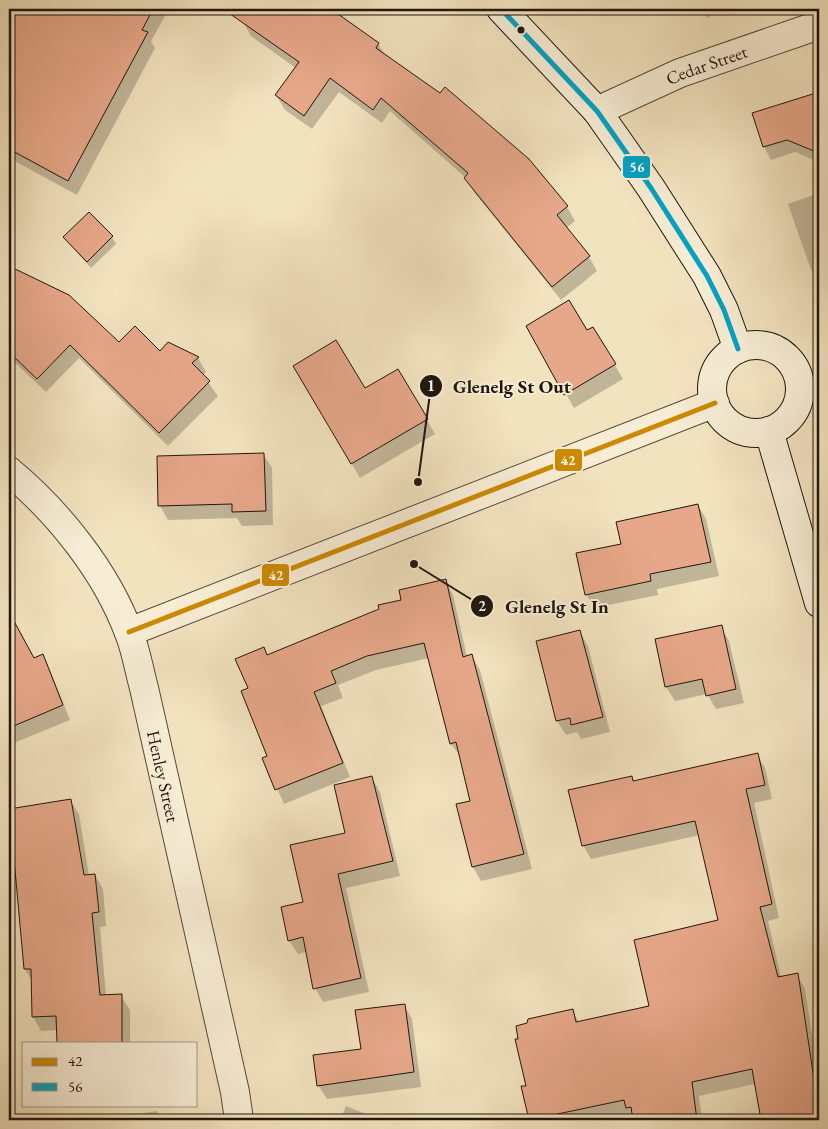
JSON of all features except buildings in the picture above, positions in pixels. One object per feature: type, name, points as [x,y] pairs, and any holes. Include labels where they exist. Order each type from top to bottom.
[{"type":"street","points":[[501,9],[597,111],[707,276],[724,310],[738,349]]},
{"type":"street","name":"Cedar Street","points":[[597,111],[680,73],[819,25]]},
{"type":"street","points":[[752,345],[767,347],[782,353],[792,364],[799,377],[800,392],[797,407],[788,419],[769,431],[750,432],[736,428],[725,420],[715,403],[713,381],[718,368],[726,357],[738,349],[752,345]]},
{"type":"street","points":[[129,632],[715,403]]},
{"type":"street","points":[[769,431],[819,603]]},
{"type":"street","name":"Henley Street","points":[[9,471],[50,511],[84,553],[108,589],[129,632],[149,707],[235,1092],[239,1120]]},
{"type":"transit line","name":"56","points":[[501,9],[597,111],[651,188],[707,276],[724,310],[738,349]]},
{"type":"transit line","name":"42","points":[[129,632],[715,403]]},
{"type":"place","name":"Glenelg St Out","points":[[418,482]]},
{"type":"place","name":"Glenelg St In","points":[[414,564]]}]
